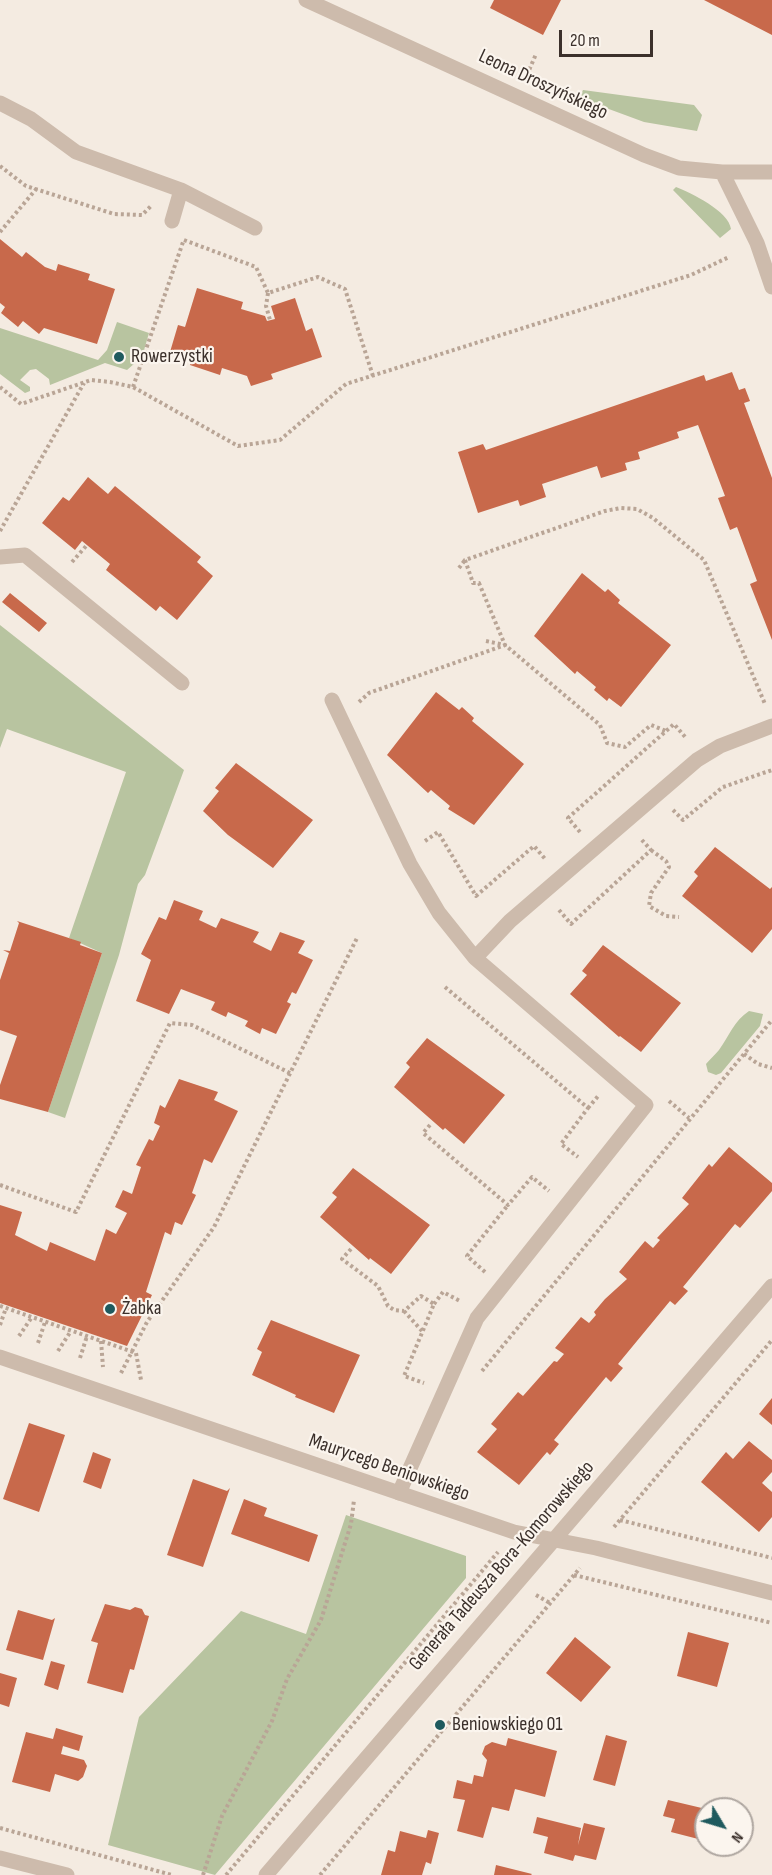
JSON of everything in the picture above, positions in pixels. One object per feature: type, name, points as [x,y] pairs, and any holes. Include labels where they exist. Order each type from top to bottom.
[{"type":"street","name":"Leona Droszyńskiego","points":[[306,0],[644,155],[679,168],[722,172],[772,172]]},
{"type":"street","points":[[0,103],[31,119],[76,153],[181,190],[255,228]]},
{"type":"street","points":[[722,172],[757,243],[772,287]]},
{"type":"street","points":[[173,217],[181,190]]},
{"type":"street","points":[[0,556],[25,555],[182,683]]},
{"type":"street","points":[[332,700],[410,864],[439,913],[475,958],[646,1105],[477,1318],[447,1380],[399,1493]]},
{"type":"street","points":[[475,958],[510,921],[657,792],[720,747],[772,726]]},
{"type":"street","name":"Generała Tadeusza Bora-Komorowskiego","points":[[266,1875],[772,1286]]},
{"type":"street","name":"Maurycego Beniowskiego","points":[[0,1357],[514,1532],[596,1548],[772,1593]]},
{"type":"street","points":[[0,1858],[67,1875]]},
{"type":"path","points":[[525,78],[536,54]]},
{"type":"path","points":[[0,166],[26,186],[114,214],[142,215],[151,205],[173,217],[190,219],[134,387]]},
{"type":"path","points":[[0,232],[37,188]]},
{"type":"path","points":[[183,240],[256,267],[268,293],[266,306],[270,320]]},
{"type":"path","points":[[0,387],[21,404],[91,380],[110,382],[134,387],[238,446],[280,440],[346,384],[691,275],[729,257]]},
{"type":"path","points":[[268,293],[318,277],[345,289],[373,376]]},
{"type":"path","points":[[0,531],[84,382]]},
{"type":"path","points":[[459,568],[465,560],[605,511],[621,508],[637,509],[653,518],[704,560],[765,706],[772,711]]},
{"type":"path","points":[[68,568],[87,544]]},
{"type":"path","points":[[465,560],[473,583],[479,583],[505,645],[600,725],[607,743],[625,747],[651,725],[666,731]]},
{"type":"path","points":[[486,641],[505,645]]},
{"type":"path","points":[[355,711],[369,693],[505,645]]},
{"type":"path","points":[[594,847],[568,818],[674,724],[703,757]]},
{"type":"path","points":[[657,792],[682,820],[723,787],[772,770]]},
{"type":"path","points":[[624,820],[651,850],[666,861],[669,867],[651,893],[649,906],[666,916],[679,916]]},
{"type":"path","points":[[422,843],[438,832],[476,896],[534,846],[560,877]]},
{"type":"path","points":[[543,892],[571,924],[651,850]]},
{"type":"path","points":[[122,1373],[147,1322],[214,1227],[357,938]]},
{"type":"path","points":[[445,987],[588,1108],[561,1144],[582,1160]]},
{"type":"path","points":[[447,1380],[469,1386],[772,1020]]},
{"type":"path","points":[[0,1185],[76,1212],[170,1023],[192,1025],[290,1073]]},
{"type":"path","points":[[744,1054],[758,1064],[772,1068]]},
{"type":"path","points":[[430,1125],[423,1133],[508,1205]]},
{"type":"path","points":[[479,1279],[485,1272],[467,1256],[508,1205],[532,1178],[552,1194]]},
{"type":"path","points":[[351,1248],[342,1258],[378,1286],[388,1306],[394,1310],[404,1311],[422,1331]]},
{"type":"path","points":[[421,1394],[426,1384],[404,1376],[434,1304],[443,1292],[459,1302],[466,1294]]},
{"type":"path","points":[[404,1311],[421,1296],[434,1304]]},
{"type":"path","points":[[0,1306],[136,1353],[141,1380]]},
{"type":"path","points":[[0,1325],[6,1308]]},
{"type":"path","points":[[19,1336],[32,1317]]},
{"type":"path","points":[[38,1343],[45,1322]]},
{"type":"path","points":[[58,1351],[71,1331]]},
{"type":"path","points":[[80,1358],[87,1336]]},
{"type":"path","points":[[320,1875],[772,1340]]},
{"type":"path","points":[[101,1341],[103,1367]]},
{"type":"path","points":[[203,1875],[222,1816],[272,1722],[287,1679],[321,1620],[351,1524],[354,1499]]},
{"type":"path","points":[[620,1520],[772,1558]]},
{"type":"path","points":[[226,1875],[492,1558]]},
{"type":"path","points":[[574,1575],[772,1623]]},
{"type":"path","points":[[0,1828],[172,1875]]},
{"type":"green space","points":[[583,90],[694,105],[702,115],[697,131],[644,122],[579,98]]},
{"type":"green space","points":[[676,187],[717,209],[729,222],[731,229],[720,238],[673,190]]},
{"type":"green space","points":[[117,322],[149,333],[142,357],[127,370],[105,363],[50,385],[49,379],[36,369],[30,370],[20,380],[30,387],[30,391],[25,393],[0,374],[0,328],[98,360],[107,350]]},
{"type":"green space","points":[[0,625],[184,770],[145,875],[138,884],[119,955],[65,1118],[48,1112],[102,953],[69,938],[126,772],[7,729],[0,748]]},
{"type":"green space","points":[[749,1011],[763,1014],[760,1026],[721,1073],[716,1075],[708,1072],[706,1064],[719,1050],[736,1024]]},
{"type":"green space","points":[[346,1515],[466,1556],[466,1578],[215,1875],[108,1845],[139,1717],[241,1611],[306,1634]]},
{"type":"building","points":[[494,0],[561,0],[543,35],[490,8]]},
{"type":"building","points":[[704,0],[772,0],[772,35]]},
{"type":"building","points":[[0,239],[22,257],[26,252],[45,267],[56,271],[58,264],[90,274],[88,280],[115,289],[97,344],[44,328],[39,334],[23,321],[18,327],[1,313],[5,307],[0,303]]},
{"type":"building","points":[[197,288],[243,302],[241,309],[265,316],[267,321],[275,319],[271,306],[295,298],[306,331],[312,328],[322,357],[271,374],[273,379],[251,386],[247,376],[222,368],[220,375],[190,365],[192,358],[170,352],[178,325],[185,327]]},
{"type":"building","points":[[732,372],[739,390],[745,388],[750,401],[744,403],[772,478],[772,640],[750,584],[757,581],[737,527],[730,530],[718,498],[725,496],[698,425],[677,432],[679,438],[638,452],[640,459],[625,463],[627,470],[601,478],[597,466],[542,484],[546,497],[520,506],[518,500],[478,513],[458,452],[483,444],[486,450],[704,375],[706,381]]},
{"type":"building","points":[[88,477],[108,494],[115,486],[201,557],[197,562],[213,576],[177,620],[160,606],[156,611],[106,570],[110,564],[82,541],[75,550],[42,523],[63,497],[69,501]]},
{"type":"building","points":[[582,573],[605,592],[608,589],[620,600],[618,603],[671,645],[621,707],[609,698],[607,701],[594,690],[596,687],[577,671],[575,674],[534,636]]},
{"type":"building","points":[[10,593],[47,623],[39,632],[2,602]]},
{"type":"building","points":[[436,692],[459,710],[462,707],[474,718],[472,721],[524,764],[474,825],[448,809],[450,806],[431,790],[428,793],[387,755]]},
{"type":"building","points":[[236,763],[313,820],[273,868],[228,835],[203,811],[219,791],[215,788]]},
{"type":"building","points":[[715,847],[770,889],[772,887],[772,929],[752,953],[682,896],[698,876],[694,872]]},
{"type":"building","points":[[174,900],[203,911],[199,920],[216,928],[221,918],[259,932],[253,942],[271,951],[280,932],[305,941],[298,953],[313,960],[296,994],[292,992],[287,1002],[291,1004],[276,1034],[262,1028],[260,1034],[245,1026],[248,1021],[228,1012],[226,1017],[211,1010],[215,1002],[181,989],[169,1014],[136,1001],[151,960],[141,954],[159,917],[166,920]]},
{"type":"building","points":[[17,921],[81,942],[80,945],[102,953],[48,1112],[0,1099],[0,1085],[17,1036],[0,1030],[0,980],[9,953],[3,950],[10,951],[19,923]]},
{"type":"building","points":[[603,945],[681,1003],[641,1052],[619,1037],[570,994],[587,975],[582,971]]},
{"type":"building","points":[[427,1038],[505,1095],[464,1144],[445,1128],[443,1130],[394,1087],[410,1067],[406,1063]]},
{"type":"building","points":[[179,1079],[218,1092],[214,1100],[238,1111],[212,1163],[204,1159],[192,1193],[196,1195],[182,1225],[175,1222],[171,1235],[165,1232],[146,1292],[152,1295],[127,1346],[0,1303],[0,1205],[22,1212],[15,1235],[47,1251],[50,1242],[95,1261],[106,1229],[116,1234],[127,1213],[115,1207],[123,1190],[132,1194],[141,1167],[136,1165],[149,1139],[153,1141],[160,1126],[154,1123],[160,1105],[165,1108]]},
{"type":"building","points":[[729,1147],[772,1183],[772,1191],[740,1228],[735,1224],[683,1287],[688,1291],[675,1305],[670,1301],[618,1364],[623,1368],[611,1382],[606,1377],[554,1440],[559,1444],[550,1455],[547,1452],[519,1485],[477,1452],[497,1429],[491,1424],[518,1392],[523,1396],[554,1361],[557,1362],[564,1354],[555,1348],[581,1317],[589,1323],[596,1315],[594,1312],[605,1299],[627,1279],[619,1272],[645,1241],[653,1248],[660,1240],[657,1238],[689,1204],[682,1198],[709,1164],[712,1167]]},
{"type":"building","points":[[353,1168],[430,1225],[391,1274],[370,1258],[369,1260],[320,1217],[337,1197],[332,1193]]},
{"type":"building","points":[[271,1320],[360,1355],[334,1413],[295,1397],[296,1395],[252,1375],[262,1352],[257,1349]]},
{"type":"building","points":[[772,1398],[772,1425],[759,1414]]},
{"type":"building","points":[[29,1423],[65,1435],[39,1512],[3,1499]]},
{"type":"building","points":[[749,1441],[772,1460],[772,1472],[762,1483],[772,1492],[772,1517],[759,1532],[701,1482],[726,1452],[733,1459]]},
{"type":"building","points":[[93,1452],[111,1459],[101,1489],[83,1482]]},
{"type":"building","points":[[193,1479],[227,1491],[230,1488],[203,1567],[167,1555]]},
{"type":"building","points":[[244,1499],[267,1508],[264,1516],[318,1535],[309,1562],[231,1534]]},
{"type":"building","points":[[105,1604],[130,1610],[135,1607],[142,1609],[145,1615],[149,1616],[134,1670],[130,1669],[123,1693],[87,1683],[98,1643],[91,1641]]},
{"type":"building","points":[[18,1610],[52,1620],[55,1618],[43,1660],[6,1650]]},
{"type":"building","points":[[688,1632],[729,1643],[717,1687],[677,1676]]},
{"type":"building","points":[[575,1637],[611,1667],[581,1702],[546,1673]]},
{"type":"building","points":[[51,1661],[65,1665],[58,1690],[44,1685]]},
{"type":"building","points":[[0,1673],[17,1678],[9,1707],[0,1704]]},
{"type":"building","points":[[56,1728],[83,1736],[79,1751],[63,1746],[61,1754],[84,1760],[87,1766],[83,1777],[78,1781],[55,1774],[50,1792],[12,1782],[26,1732],[53,1739]]},
{"type":"building","points":[[606,1735],[627,1741],[615,1786],[593,1780]]},
{"type":"building","points":[[508,1738],[557,1751],[545,1797],[515,1789],[509,1811],[492,1807],[483,1838],[457,1831],[465,1800],[453,1798],[457,1780],[472,1784],[474,1775],[483,1777],[487,1760],[482,1754],[485,1746],[492,1742],[506,1746]]},
{"type":"building","points":[[668,1800],[694,1806],[694,1838],[671,1832],[675,1819],[663,1816]]},
{"type":"building","points":[[537,1817],[581,1828],[578,1845],[584,1823],[605,1828],[596,1860],[575,1855],[573,1861],[544,1853],[548,1837],[533,1833]]},
{"type":"building","points":[[428,1830],[439,1833],[431,1864],[426,1862],[422,1875],[381,1875],[388,1850],[395,1852],[400,1831],[426,1838]]},
{"type":"building","points":[[496,1865],[532,1874],[494,1875]]},
{"type":"place","name":"Rowerzystki","points":[[119,357]]},
{"type":"place","name":"Żabka","points":[[110,1309]]},
{"type":"place","name":"Beniowskiego 01","points":[[440,1725]]}]
